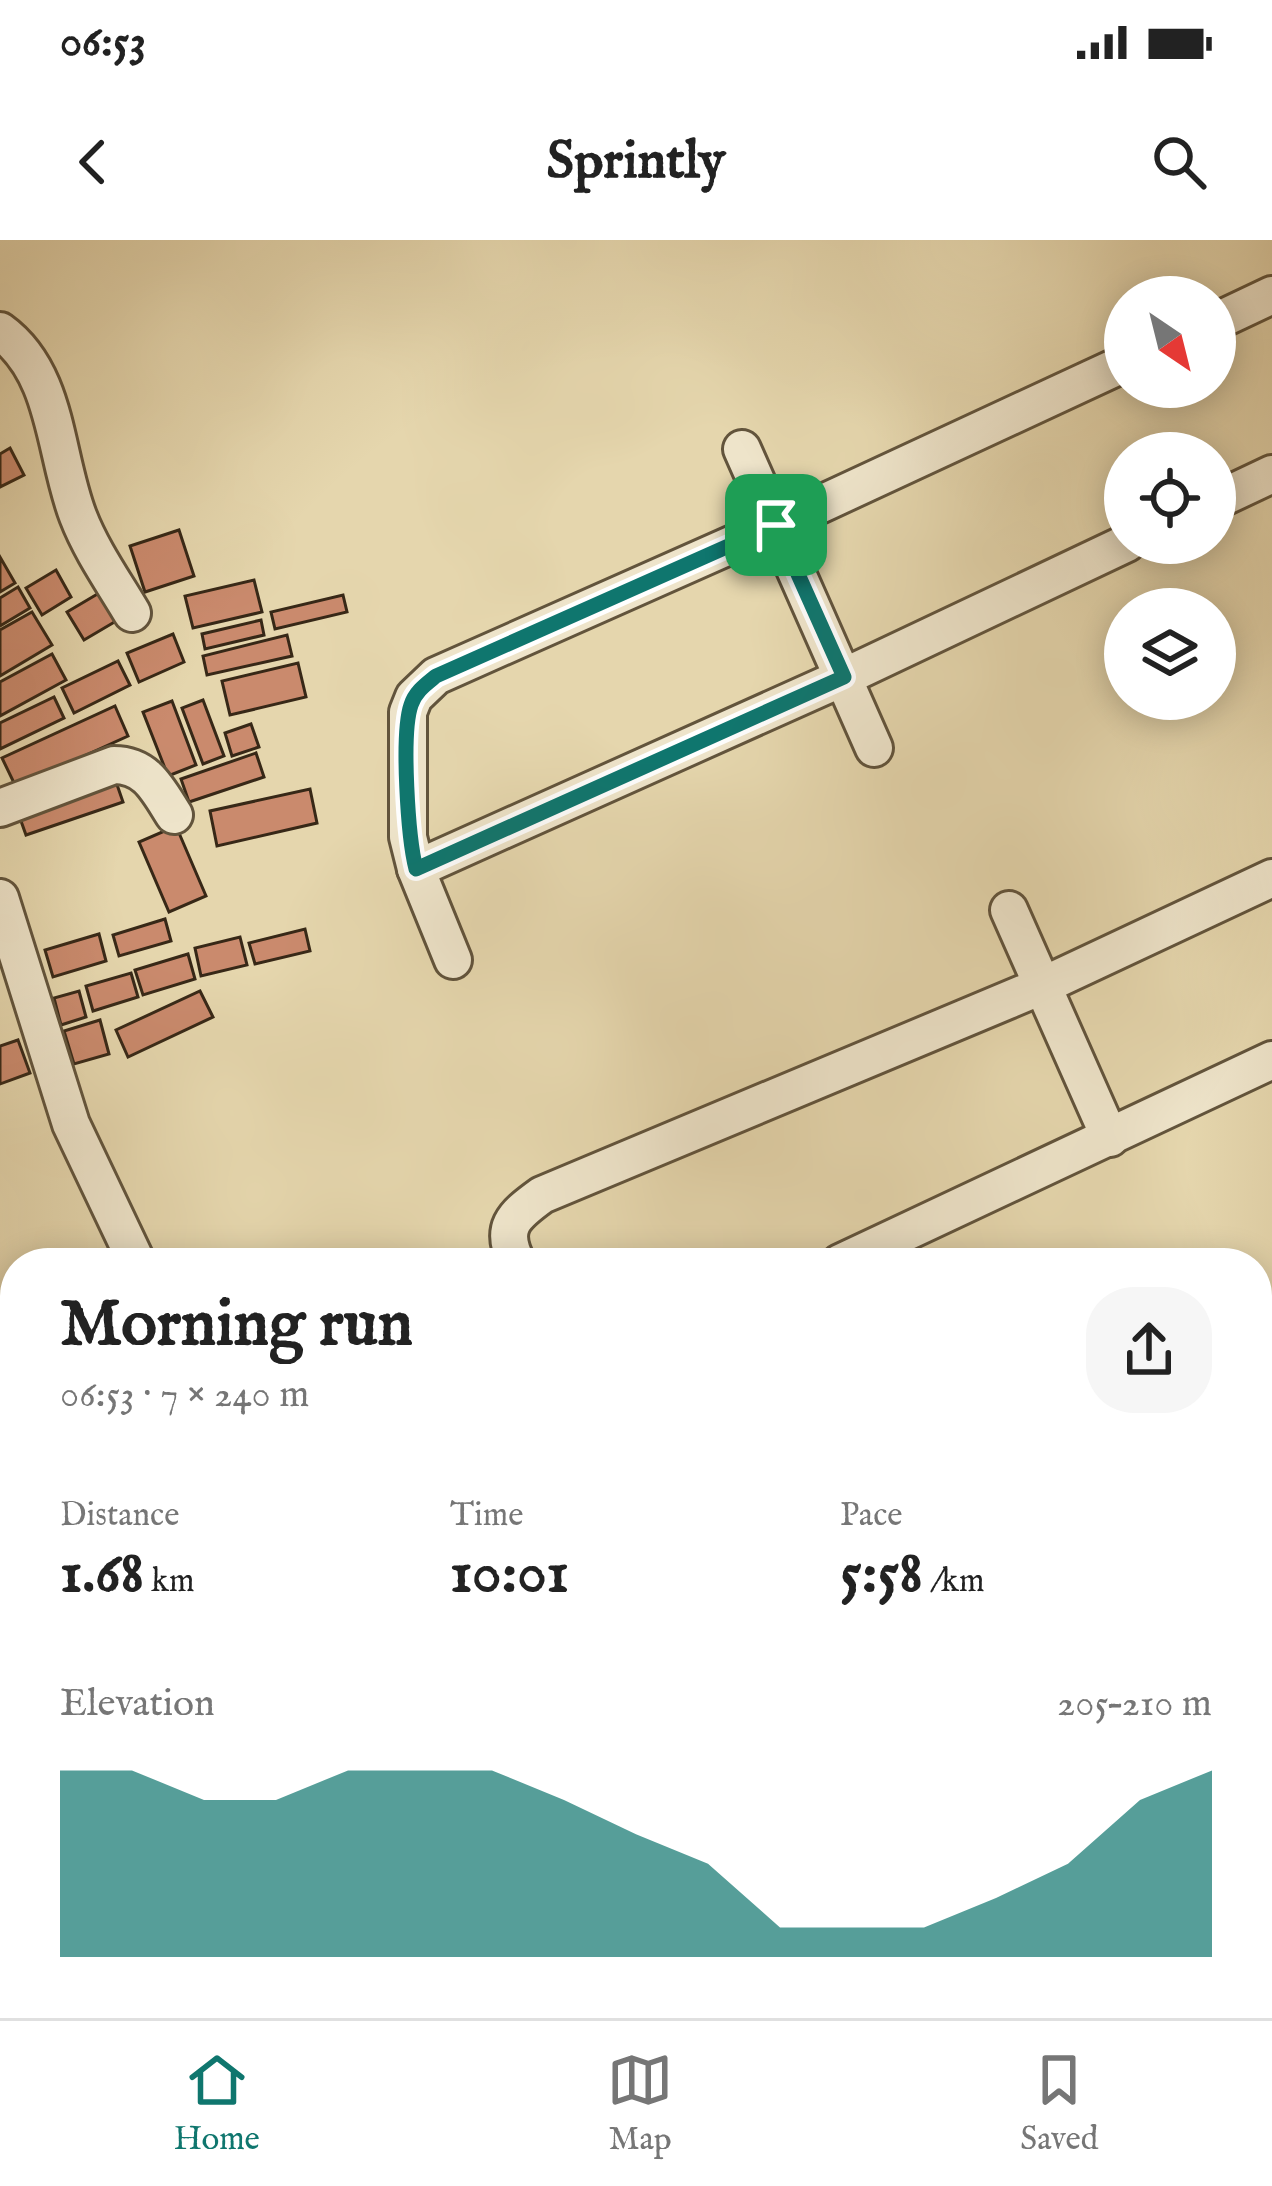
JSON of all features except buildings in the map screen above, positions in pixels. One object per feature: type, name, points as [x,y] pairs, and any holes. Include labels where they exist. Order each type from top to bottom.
[{"type":"street","points":[[1236,312],[1272,295]]},
{"type":"street","points":[[0,331],[28,358],[43,385],[80,521],[132,613]]},
{"type":"street","points":[[453,960],[408,837],[408,712],[424,686],[436,676],[1104,373]]},
{"type":"street","points":[[742,449],[874,748]]},
{"type":"street","points":[[1236,491],[1272,474]]},
{"type":"street","points":[[416,869],[844,677],[1104,554]]},
{"type":"street","points":[[0,808],[115,765],[129,765],[149,778],[174,814]]},
{"type":"street","points":[[510,1248],[510,1226],[520,1211],[542,1195],[1044,985],[1272,878]]},
{"type":"street","points":[[0,898],[71,1124],[130,1248]]},
{"type":"street","points":[[1010,910],[1110,1138]]},
{"type":"street","points":[[872,1248],[1272,1060]]},
{"type":"route","points":[[776,525],[844,677],[416,869],[408,837],[408,712],[424,686],[436,676],[776,525]]}]
